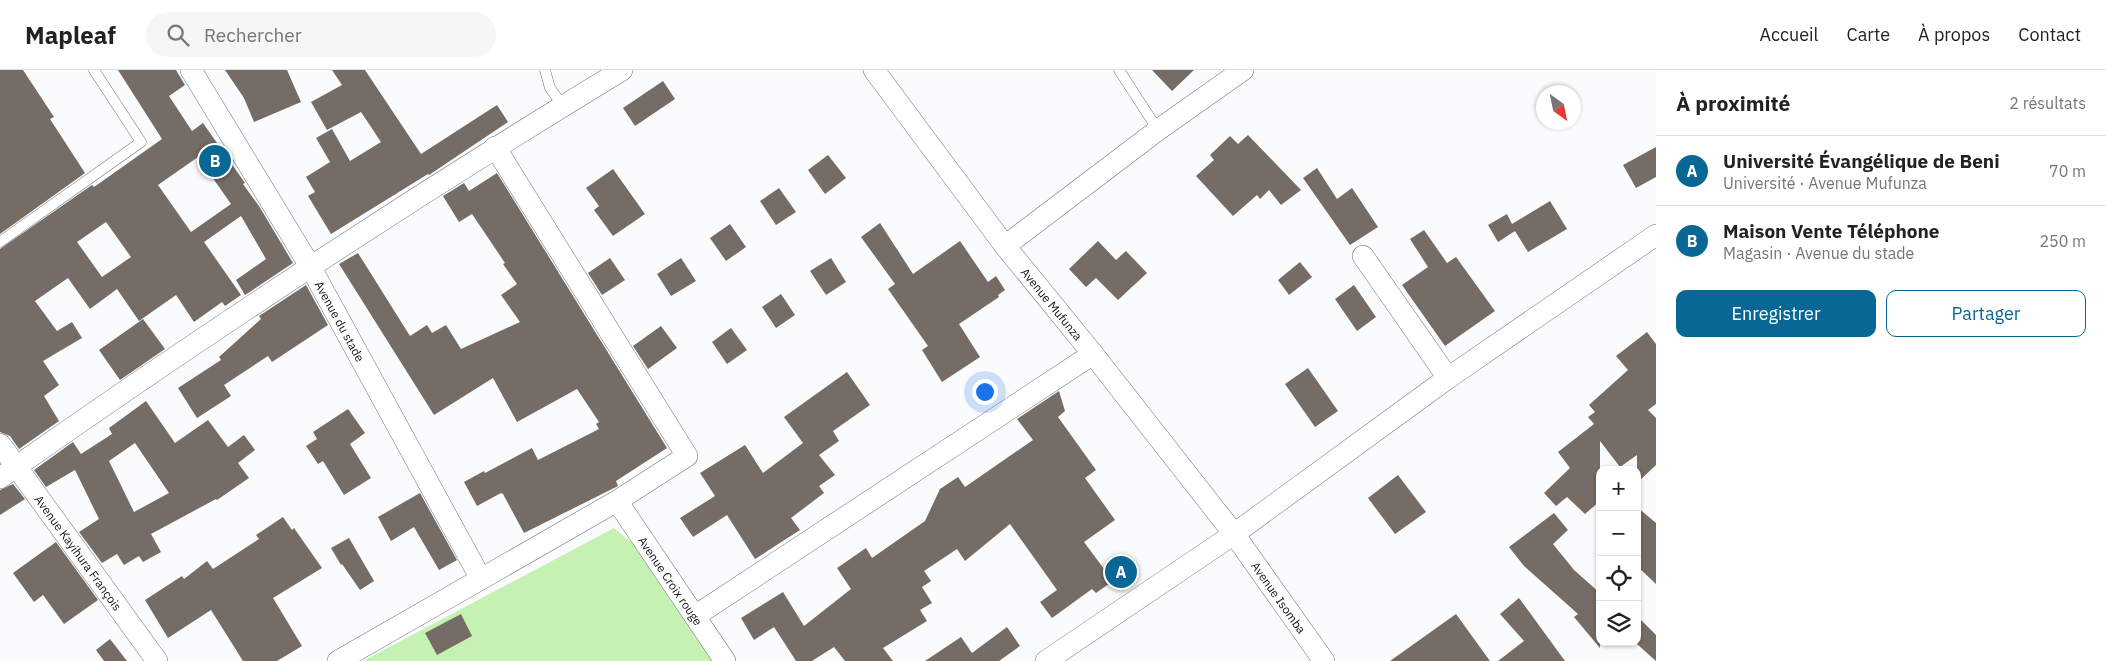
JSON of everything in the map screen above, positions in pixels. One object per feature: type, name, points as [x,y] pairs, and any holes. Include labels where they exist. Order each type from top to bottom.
[{"type":"street","name":"Avenue du stade","points":[[191,70],[310,266],[481,579]]},
{"type":"street","points":[[8,473],[310,266],[496,147],[622,70]]},
{"type":"street","name":"Avenue Mufunza","points":[[874,70],[1005,246],[1093,354],[1234,534]]},
{"type":"street","points":[[1005,246],[1158,130],[1243,70]]},
{"type":"street","points":[[338,661],[617,501],[687,456],[496,147]]},
{"type":"street","points":[[1046,661],[1234,534],[1448,378],[1656,235]]},
{"type":"street","points":[[1363,256],[1448,378]]},
{"type":"street","points":[[695,616],[1093,354]]},
{"type":"street","name":"Avenue Kayihura François","points":[[0,444],[8,473],[157,661]]},
{"type":"street","name":"Avenue Croix rouge","points":[[617,501],[725,661]]},
{"type":"street","name":"Avenue Isomba","points":[[1234,534],[1324,661]]},
{"type":"lane","points":[[0,242],[141,142],[94,70]]},
{"type":"lane","points":[[545,70],[550,88],[563,106]]},
{"type":"lane","points":[[1119,70],[1158,130]]},
{"type":"green space","points":[[614,528],[643,552],[715,661],[363,661]]},
{"type":"building","points":[[0,70],[23,70],[54,117],[50,119],[85,173],[0,234]]},
{"type":"building","points":[[118,70],[176,70],[185,85],[169,96],[192,131],[203,123],[245,183],[243,184],[259,206],[293,263],[245,295],[236,280],[266,259],[241,216],[204,242],[241,295],[225,306],[222,302],[194,322],[176,295],[139,321],[117,289],[90,309],[68,278],[35,301],[57,331],[72,322],[82,338],[43,361],[59,385],[44,396],[59,421],[19,449],[10,436],[0,432],[0,249],[92,185],[94,187],[162,139]],"holes":[[[198,157],[231,204],[191,232],[158,185]],[[106,222],[131,257],[102,277],[77,242]]]},
{"type":"building","points":[[225,70],[287,70],[301,102],[254,122],[244,98]]},
{"type":"building","points":[[332,70],[365,70],[421,154],[497,105],[508,122],[429,175],[331,234],[308,196],[315,192],[306,177],[330,162],[316,138],[332,129],[350,161],[381,142],[361,112],[327,130],[311,102],[342,85]]},
{"type":"building","points":[[1152,70],[1194,70],[1172,91]]},
{"type":"building","points":[[663,81],[675,99],[635,126],[623,108]]},
{"type":"building","points":[[1248,135],[1301,190],[1281,205],[1269,190],[1260,199],[1257,195],[1233,216],[1196,176],[1214,160],[1210,155],[1230,136],[1238,144]]},
{"type":"building","points":[[1656,147],[1656,177],[1636,188],[1623,165]]},
{"type":"building","points":[[828,155],[846,178],[825,194],[808,170]]},
{"type":"building","points":[[1317,168],[1337,199],[1352,188],[1378,227],[1350,245],[1303,178]]},
{"type":"building","points":[[613,169],[645,214],[613,236],[594,210],[599,206],[586,188]]},
{"type":"building","points":[[497,173],[667,448],[616,481],[618,486],[524,533],[503,494],[501,493],[477,506],[464,482],[532,448],[538,460],[599,429],[596,424],[599,422],[577,389],[517,422],[493,378],[434,415],[339,264],[358,253],[410,336],[427,325],[432,333],[446,325],[461,349],[520,322],[501,295],[517,284],[503,264],[505,263],[472,214],[459,222],[443,196],[464,183],[469,191]]},
{"type":"building","points":[[779,188],[796,212],[776,225],[760,201]]},
{"type":"building","points":[[1550,201],[1567,229],[1528,252],[1515,231],[1498,242],[1488,225],[1507,214],[1512,224]]},
{"type":"building","points":[[880,223],[913,274],[960,241],[988,282],[996,276],[1005,290],[998,295],[999,297],[959,324],[980,357],[942,382],[922,350],[928,346],[888,289],[895,284],[861,237]]},
{"type":"building","points":[[730,224],[746,247],[726,261],[710,238]]},
{"type":"building","points":[[1424,230],[1447,263],[1456,257],[1495,311],[1445,346],[1402,285],[1428,267],[1410,239]]},
{"type":"building","points":[[1098,241],[1116,260],[1126,251],[1147,273],[1118,300],[1096,278],[1086,287],[1069,269]]},
{"type":"building","points":[[610,258],[625,280],[602,295],[588,273]]},
{"type":"building","points":[[681,258],[696,281],[671,296],[657,274]]},
{"type":"building","points":[[831,258],[846,282],[826,295],[810,271]]},
{"type":"building","points":[[1300,262],[1312,277],[1289,295],[1278,280]]},
{"type":"building","points":[[306,285],[328,325],[272,362],[268,356],[224,385],[231,396],[197,418],[178,388],[221,360],[219,357],[261,319],[259,316]]},
{"type":"building","points":[[1354,285],[1376,317],[1357,331],[1335,299]]},
{"type":"building","points":[[781,294],[795,315],[776,328],[762,307]]},
{"type":"building","points":[[143,319],[165,349],[120,380],[99,350]]},
{"type":"building","points":[[661,326],[677,348],[648,369],[633,346]]},
{"type":"building","points":[[731,328],[747,350],[727,364],[712,342]]},
{"type":"building","points":[[1647,332],[1656,344],[1656,404],[1648,410],[1656,418],[1656,465],[1641,479],[1641,466],[1637,466],[1637,455],[1619,466],[1600,441],[1600,466],[1596,466],[1596,504],[1585,514],[1567,497],[1556,506],[1544,493],[1570,468],[1558,452],[1594,424],[1588,417],[1595,412],[1589,405],[1628,370],[1616,356]]},
{"type":"building","points":[[1308,368],[1338,411],[1315,427],[1285,384]]},
{"type":"building","points":[[847,372],[870,405],[833,431],[839,441],[819,455],[835,475],[819,486],[824,493],[791,518],[800,530],[755,559],[727,515],[693,537],[680,518],[715,496],[700,473],[745,445],[763,473],[803,443],[784,417]]},
{"type":"building","points":[[1059,391],[1065,411],[1058,417],[1096,470],[1085,478],[1115,520],[1084,542],[1113,581],[1096,593],[1092,589],[1052,618],[1040,602],[1057,590],[1010,524],[965,561],[957,549],[924,571],[931,581],[922,587],[932,603],[920,610],[927,621],[883,648],[893,661],[845,661],[834,647],[812,661],[796,661],[774,627],[754,640],[741,618],[783,592],[804,626],[851,589],[837,568],[866,548],[872,558],[925,521],[940,489],[958,477],[965,487],[1033,440],[1017,419]]},
{"type":"building","points":[[146,401],[175,443],[208,420],[228,447],[244,435],[255,450],[238,463],[249,478],[217,500],[151,534],[161,552],[143,562],[139,556],[124,565],[117,554],[102,563],[79,532],[99,519],[75,470],[46,487],[34,470],[73,442],[81,454],[112,434],[109,428]],"holes":[[[135,443],[169,493],[134,512],[109,461]]]},
{"type":"building","points":[[348,409],[365,433],[350,444],[371,478],[344,495],[323,461],[318,464],[306,446],[317,439],[313,432]]},
{"type":"building","points":[[1398,475],[1426,512],[1395,534],[1368,498]]},
{"type":"building","points":[[13,484],[25,499],[0,515],[0,490]]},
{"type":"building","points":[[420,493],[457,560],[439,570],[414,527],[391,541],[378,517]]},
{"type":"building","points":[[1641,510],[1656,523],[1656,584],[1641,570]]},
{"type":"building","points":[[1554,513],[1568,530],[1553,544],[1574,570],[1596,589],[1596,643],[1574,617],[1578,614],[1524,566],[1509,547]]},
{"type":"building","points":[[283,517],[292,530],[294,528],[322,568],[273,598],[302,646],[277,661],[243,661],[211,610],[168,638],[145,600],[182,576],[184,579],[207,561],[213,569],[259,539],[256,535]]},
{"type":"building","points":[[349,538],[374,581],[360,590],[331,548]]},
{"type":"building","points":[[56,542],[98,600],[64,624],[43,595],[34,602],[13,573]]},
{"type":"building","points":[[1519,598],[1565,661],[1498,661],[1524,641],[1500,614]]},
{"type":"building","points":[[461,614],[472,636],[437,655],[425,633]]},
{"type":"building","points":[[1456,614],[1490,661],[1390,661]]},
{"type":"building","points":[[1641,620],[1656,635],[1656,661],[1639,646],[1641,646]]},
{"type":"building","points":[[1007,627],[1020,646],[999,661],[925,661],[961,637],[972,653]]},
{"type":"building","points":[[110,639],[127,661],[104,661],[96,650]]},
{"type":"place","name":"Maison Vente Téléphone","points":[[215,161]]},
{"type":"place","name":"Université Évangélique de Beni","points":[[1121,572]]}]
